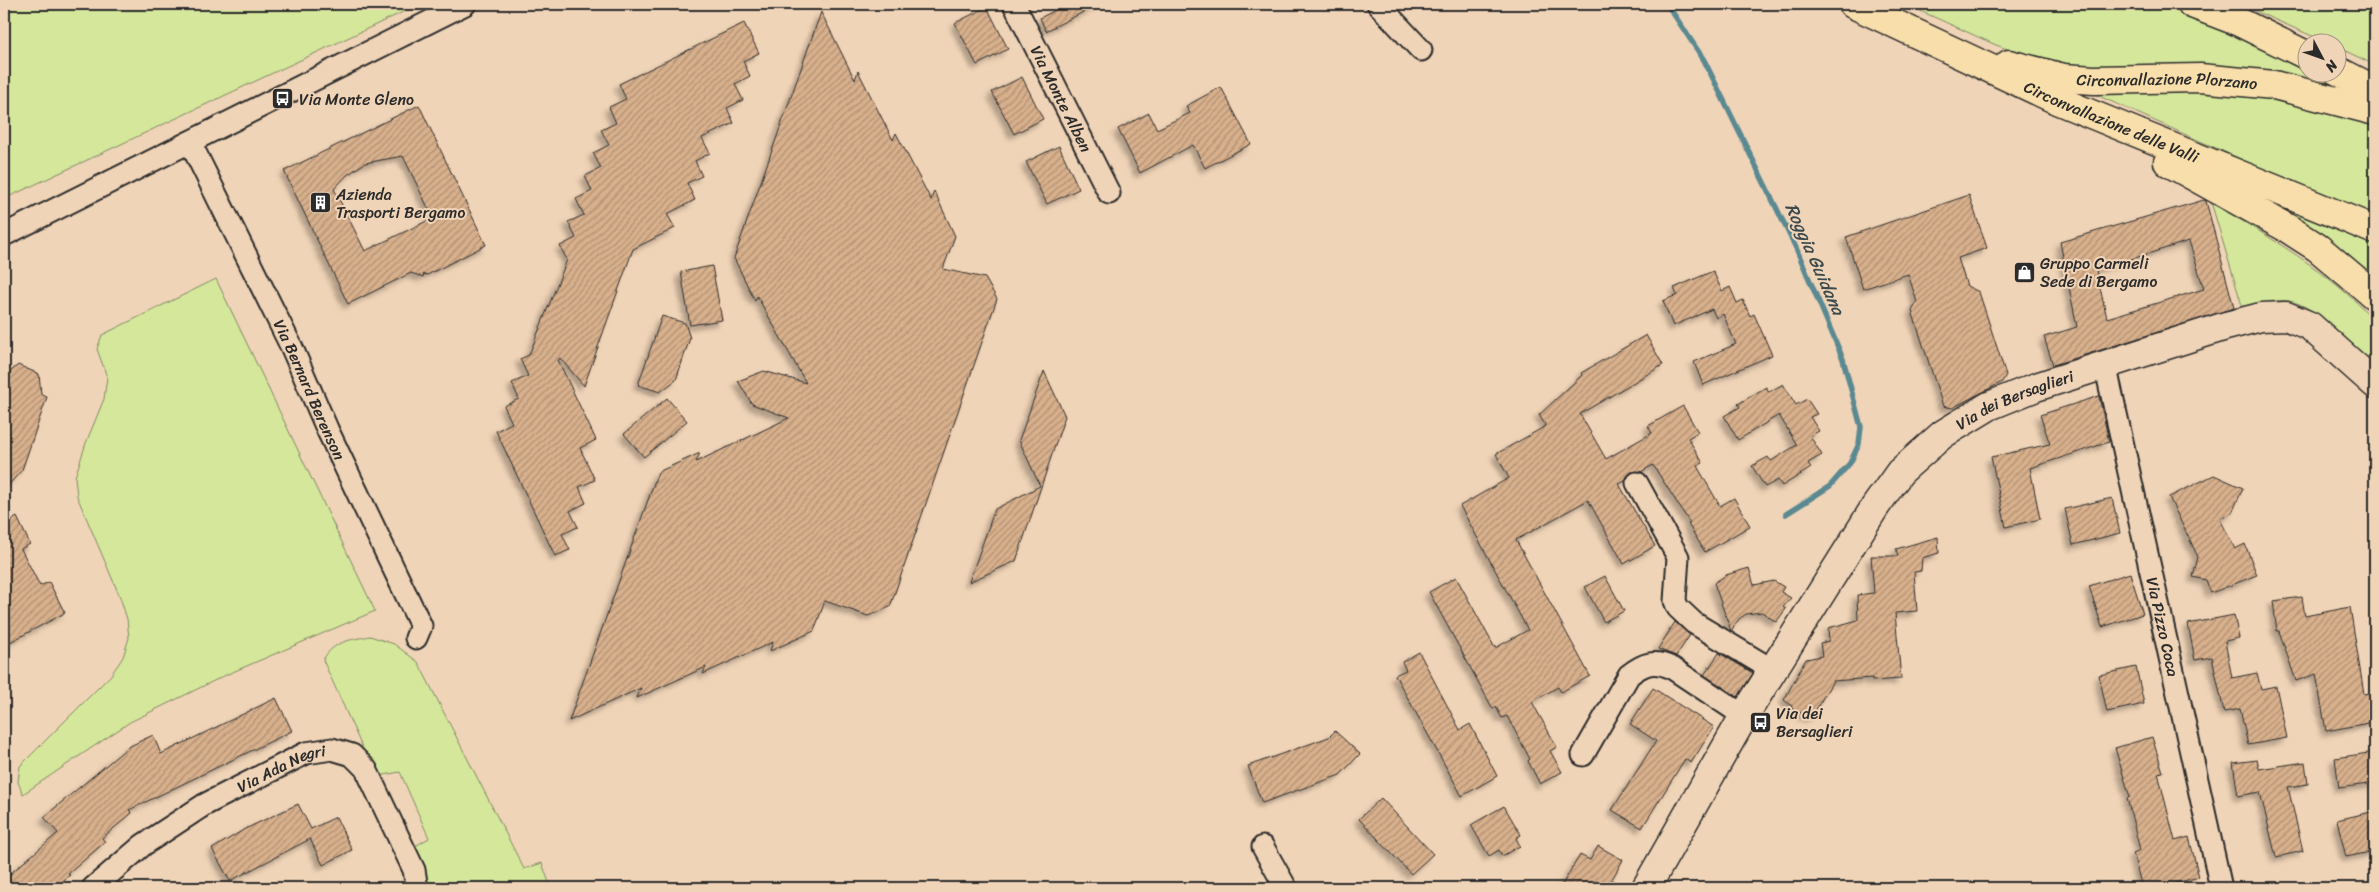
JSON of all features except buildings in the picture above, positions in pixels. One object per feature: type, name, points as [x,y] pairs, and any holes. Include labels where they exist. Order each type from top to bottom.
[{"type":"highway","name":"Circonvallazione delle Valli","points":[[1853,4],[1959,52],[2059,102],[2375,230]]},
{"type":"highway","points":[[2192,4],[2239,22],[2296,51]]},
{"type":"highway","name":"Circonvallazione Plorzano","points":[[1959,52],[2064,78],[2094,80],[2200,78],[2274,85],[2375,111]]},
{"type":"highway","points":[[2346,75],[2375,90]]},
{"type":"highway","points":[[2059,102],[2287,228],[2318,248],[2375,296]]},
{"type":"street","points":[[4,235],[465,4]]},
{"type":"street","name":"Via Monte Alben","points":[[1014,4],[1109,193]]},
{"type":"street","points":[[1378,4],[1421,50]]},
{"type":"street","name":"Via Bernard Berenson","points":[[190,142],[292,348],[328,431],[422,626],[416,638]]},
{"type":"street","name":"Via dei Bersaglieri","points":[[1646,888],[1744,716],[1774,671],[1875,507],[1900,472],[1943,434],[1989,406],[2106,364],[2226,326],[2276,316],[2286,316],[2310,326],[2375,384]]},
{"type":"street","name":"Via dei Bersaglieri","points":[[2226,326],[2276,328],[2296,335],[2375,404]]},
{"type":"street","name":"Via Pizzo Coca","points":[[2106,364],[2221,888]]},
{"type":"street","points":[[1637,483],[1678,557],[1675,600],[1678,608],[1694,623],[1774,671]]},
{"type":"street","points":[[1583,755],[1629,674],[1641,666],[1651,663],[1659,662],[1672,668],[1744,716]]},
{"type":"street","name":"Via Ada Negri","points":[[93,888],[143,846],[204,805],[306,753],[332,749],[352,755],[366,769],[414,870],[417,888]]},
{"type":"street","points":[[1263,847],[1286,888]]},
{"type":"green space","points":[[4,4],[420,4],[4,199]]},
{"type":"green space","points":[[1905,4],[2179,4],[2296,58],[2296,82],[2339,82],[2375,103],[2072,72],[1996,45]]},
{"type":"green space","points":[[2239,4],[2361,4],[2375,11],[2375,65],[2346,51],[2346,32],[2303,32]]},
{"type":"green space","points":[[2201,83],[2375,117],[2375,219],[2090,92]]},
{"type":"green space","points":[[2230,181],[2375,243],[2375,286]]},
{"type":"green space","points":[[2211,202],[2298,256],[2338,286],[2375,321],[2375,369],[2323,319],[2299,304],[2288,301],[2276,301],[2243,309]]},
{"type":"green space","points":[[216,279],[375,611],[228,674],[130,722],[23,794],[18,782],[20,766],[111,675],[123,657],[129,638],[127,619],[120,597],[77,496],[75,477],[86,443],[104,399],[107,377],[97,349],[102,335]]},
{"type":"green space","points":[[370,636],[394,644],[418,662],[524,869],[542,863],[551,888],[425,888],[412,848],[429,838],[400,772],[379,776],[362,747],[323,660],[337,645],[349,640]]},
{"type":"waterway","name":"Roggia Guidana","points":[[1667,4],[1704,60],[1796,248],[1843,359],[1861,427],[1859,444],[1850,463],[1830,486],[1786,514]]},
{"type":"place","name":"Via Monte Gleno","points":[[283,99]]},
{"type":"place","name":"Azienda Trasporti Bergamo","points":[[320,203]]},
{"type":"place","name":"Gruppo Carmeli Sede di Bergamo","points":[[2024,272]]},
{"type":"place","name":"Via dei Bersaglieri","points":[[1760,722]]}]
